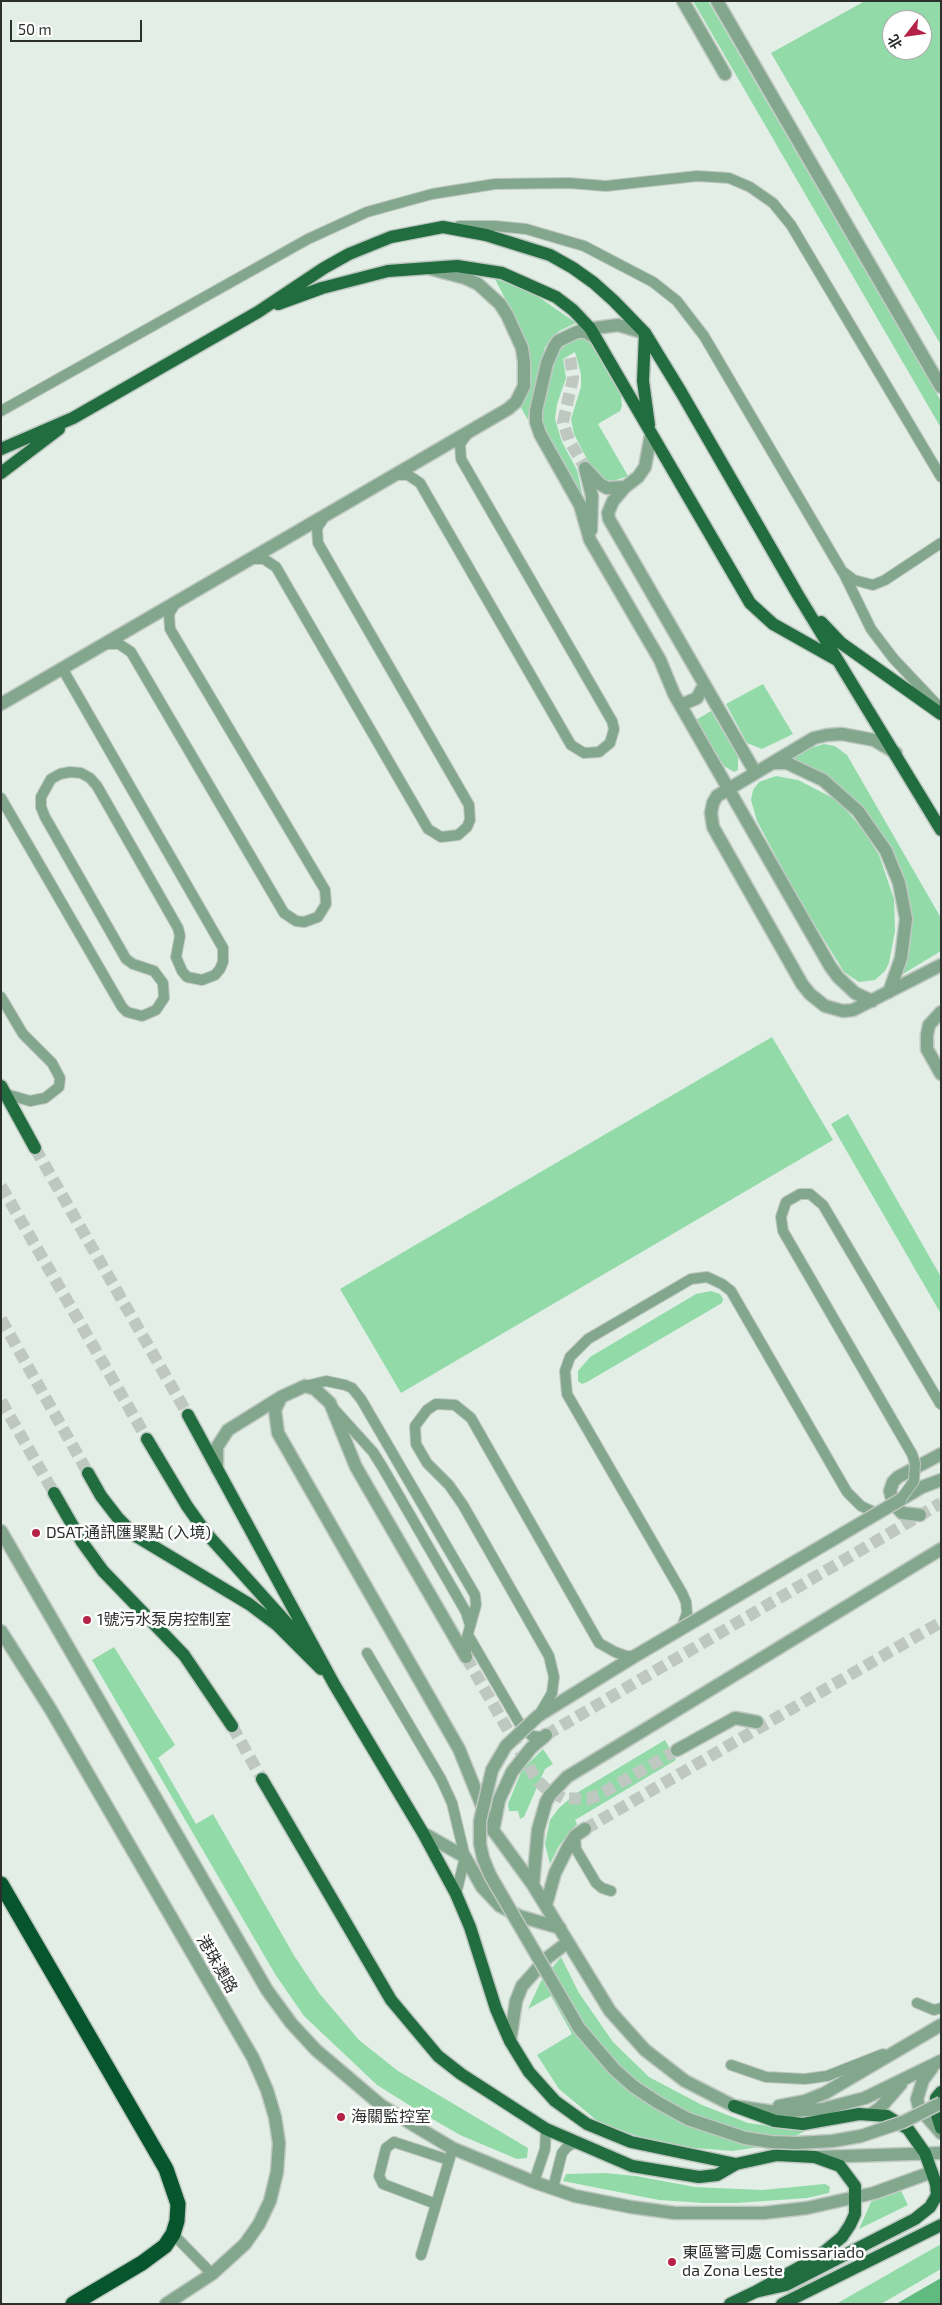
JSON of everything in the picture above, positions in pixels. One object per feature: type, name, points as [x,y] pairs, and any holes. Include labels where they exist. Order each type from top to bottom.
[{"type":"highway","points":[[1,1884],[166,2170],[178,2204],[174,2234],[154,2255],[73,2304]]},
{"type":"main road","points":[[1,449],[73,418],[258,312],[324,268],[356,250],[391,236],[443,227],[486,235],[558,259],[574,268],[614,300],[645,334],[681,392],[798,595],[896,753],[941,830]]},
{"type":"main road","points":[[258,312],[356,278],[388,271],[424,267],[457,266],[502,273],[556,297],[573,310],[593,333],[750,603],[773,624],[839,662]]},
{"type":"main road","points":[[645,334],[643,381],[650,434]]},
{"type":"main road","points":[[1,473],[73,418]]},
{"type":"main road","points":[[798,595],[841,643],[941,714]]},
{"type":"main road","points":[[4,1090],[35,1148]]},
{"type":"main road","points":[[188,1415],[334,1684],[424,1833],[456,1894],[473,1935],[496,2009],[520,2059],[541,2086],[569,2113],[587,2124],[631,2142],[736,2164]]},
{"type":"main road","points":[[147,1439],[207,1534],[288,1622],[334,1684]]},
{"type":"main road","points":[[88,1473],[107,1504],[136,1536],[249,1604],[300,1647],[334,1684]]},
{"type":"main road","points":[[54,1493],[82,1542],[103,1571],[184,1654],[232,1726]]},
{"type":"main road","points":[[262,1779],[391,2000],[438,2056],[460,2074],[546,2129],[632,2166],[683,2176],[707,2177],[736,2164],[777,2155],[814,2157],[840,2166],[855,2186],[855,2214],[850,2225],[832,2246],[818,2257],[730,2304]]},
{"type":"main road","points":[[941,2092],[936,2098],[936,2112],[941,2128]]},
{"type":"main road","points":[[734,2106],[775,2121],[803,2124],[871,2114],[897,2120],[908,2129],[925,2153],[932,2172],[937,2195],[934,2202],[921,2215],[786,2285],[755,2292]]},
{"type":"main road","points":[[782,2304],[941,2225]]},
{"type":"street","points":[[683,1],[725,74]]},
{"type":"street","points":[[717,1],[941,387]]},
{"type":"street","points":[[1,704],[393,476],[516,402],[524,386],[522,348],[507,315],[489,293],[465,278],[424,267]]},
{"type":"street","points":[[645,334],[618,325],[593,333],[577,332],[558,341],[550,353],[536,411],[536,422],[544,442],[580,505],[590,540],[660,660],[667,679],[681,705],[834,972],[855,993],[872,1001]]},
{"type":"street","points":[[650,434],[645,467],[638,477],[625,487],[613,501],[608,512],[609,519],[755,772]]},
{"type":"street","points":[[590,540],[592,496],[585,468],[594,479],[607,488],[625,487]]},
{"type":"street","points":[[681,705],[697,698],[704,685]]},
{"type":"street","points":[[896,753],[874,740],[842,734],[827,734],[814,738],[717,796],[713,803],[711,814],[713,827],[802,984],[817,1000],[832,1009],[853,1010],[937,971]]},
{"type":"street","points":[[770,763],[787,763],[823,780],[858,811],[886,851],[899,883],[906,919],[901,958],[889,992]]},
{"type":"street","points":[[941,1012],[929,1025],[927,1049],[941,1074]]},
{"type":"street","points":[[217,1469],[218,1447],[228,1430],[282,1397],[305,1386],[324,1396],[332,1408],[356,1467],[466,1657]]},
{"type":"street","points":[[282,1397],[274,1410],[278,1433],[459,1749],[493,1831],[533,1885],[610,2011],[645,2050],[686,2081],[734,2106],[796,2112],[823,2109],[865,2098],[938,2063]]},
{"type":"street","points":[[920,1515],[902,1513],[893,1503],[890,1491],[893,1482],[898,1477],[941,1454]]},
{"type":"street","points":[[941,1473],[922,1487],[681,1631],[635,1656],[538,1716],[506,1746],[492,1770],[480,1821],[482,1858],[496,1886],[579,2028],[614,2069],[649,2097],[688,2119],[745,2138],[771,2142],[833,2141],[862,2136],[903,2122],[941,2103]]},
{"type":"street","points":[[922,1487],[941,1480]]},
{"type":"street","points":[[1,1531],[267,1990],[291,2023],[329,2062],[382,2106],[451,2154],[575,2196],[621,2206],[675,2213],[763,2213],[807,2208],[856,2198],[898,2186],[932,2172]]},
{"type":"street","points":[[533,1885],[538,1830],[546,1802],[567,1777],[941,1549]]},
{"type":"street","name":"港珠澳路","points":[[1,1631],[66,1735],[253,2058],[267,2090],[275,2117],[278,2143],[277,2172],[270,2201],[259,2224],[245,2244],[212,2274],[166,2304]]},
{"type":"street","points":[[677,1750],[735,1718],[757,1722]]},
{"type":"street","points":[[493,1831],[499,1800],[512,1772],[531,1748],[544,1736]]},
{"type":"street","points":[[546,1905],[555,1873],[580,1832]]},
{"type":"street","points":[[424,1833],[466,1857],[482,1887],[500,1906],[512,1913],[560,1928]]},
{"type":"street","points":[[510,2041],[516,2001],[522,1986],[552,1954],[568,1942]]},
{"type":"street","points":[[754,2108],[799,2102],[825,2093],[941,2025]]},
{"type":"street","points":[[938,2063],[923,2080],[917,2099],[919,2108],[941,2132]]},
{"type":"street","points":[[871,2114],[880,2108],[904,2080]]},
{"type":"street","points":[[814,2157],[840,2158],[925,2153],[941,2154]]},
{"type":"lane","points":[[1,411],[308,239],[367,212],[407,200],[467,188],[522,183],[569,183],[606,186],[697,176],[729,178],[750,187],[773,203],[791,225],[941,477]]},
{"type":"lane","points":[[443,227],[495,226],[526,229],[553,236],[584,246],[634,271],[653,282],[677,302],[704,336],[842,571],[875,635],[941,709]]},
{"type":"lane","points":[[393,476],[408,475],[420,483],[571,745],[584,753],[599,752],[610,743],[614,728],[612,721],[461,459],[460,444],[468,432]]},
{"type":"lane","points":[[249,560],[264,559],[276,567],[428,829],[441,837],[458,835],[467,827],[470,820],[469,805],[318,543],[317,528],[325,515]]},
{"type":"lane","points":[[842,571],[854,580],[874,585],[885,580],[941,543]]},
{"type":"lane","points":[[104,644],[119,644],[131,652],[284,913],[296,922],[304,922],[318,917],[326,904],[325,890],[170,629],[169,614],[177,601]]},
{"type":"lane","points":[[1,798],[122,1007],[128,1012],[142,1016],[156,1010],[164,998],[163,983],[154,972],[133,964],[126,959],[44,817],[41,808],[41,797],[51,779],[60,774],[70,772],[81,773],[90,778],[97,786],[178,928],[180,936],[176,957],[182,971],[187,976],[202,980],[215,975],[220,969],[223,962],[223,948],[62,668]]},
{"type":"lane","points":[[1,997],[23,1034],[52,1063],[60,1078],[59,1087],[45,1098],[30,1101],[4,1090]]},
{"type":"lane","points":[[900,1500],[914,1481],[915,1463],[912,1454],[783,1231],[781,1217],[786,1202],[800,1194],[810,1194],[823,1205],[941,1405]]},
{"type":"lane","points":[[681,1631],[687,1613],[686,1602],[682,1593],[568,1394],[565,1370],[570,1357],[588,1339],[691,1279],[707,1276],[722,1284],[731,1291],[847,1492],[861,1506],[876,1513]]},
{"type":"lane","points":[[305,1386],[326,1381],[345,1385],[358,1394],[471,1585],[476,1605],[465,1648],[466,1657]]},
{"type":"lane","points":[[538,1716],[552,1693],[554,1677],[549,1656],[463,1505],[449,1485],[427,1462],[416,1444],[415,1426],[427,1410],[436,1404],[455,1405],[471,1418],[600,1642],[615,1652],[626,1656],[635,1656]]},
{"type":"lane","points":[[332,1408],[373,1452],[386,1472],[466,1612],[469,1631],[521,1726],[532,1736],[544,1736]]},
{"type":"lane","points":[[367,1653],[441,1779],[452,1803],[466,1857],[456,1894]]},
{"type":"lane","points":[[580,1832],[576,1849],[596,1883],[602,1888],[611,1891]]},
{"type":"lane","points":[[917,2004],[934,2010],[941,2008]]},
{"type":"lane","points":[[731,2065],[766,2077],[814,2078],[827,2076],[905,2045]]},
{"type":"lane","points":[[534,2182],[546,2149],[546,2129]]},
{"type":"lane","points":[[421,2255],[451,2154],[394,2142],[386,2148],[379,2176],[383,2184],[436,2204]]},
{"type":"lane","points":[[553,2188],[562,2154],[567,2147],[574,2143],[578,2144]]},
{"type":"lane","points":[[174,2234],[212,2274]]},
{"type":"shaded area","points":[[693,1],[708,1],[941,401],[941,428]]},
{"type":"shaded area","points":[[865,1],[941,1],[941,345],[771,53]]},
{"type":"shaded area","points":[[495,279],[515,285],[536,295],[576,323],[559,331],[545,347],[528,420],[520,406],[530,384],[529,358],[517,322]]},
{"type":"shaded area","points":[[584,337],[593,346],[621,395],[622,406],[620,411],[598,424],[628,476],[613,481],[606,480],[599,475],[590,465],[574,434],[571,419],[581,387],[581,374],[575,352],[563,359],[566,378],[557,404],[555,419],[562,442],[577,470],[583,497],[546,433],[541,416],[556,354],[567,343]]},
{"type":"shaded area","points":[[763,684],[793,734],[762,749],[747,743],[726,704]]},
{"type":"shaded area","points":[[711,711],[738,757],[738,770],[734,772],[724,766],[696,720]]},
{"type":"shaded area","points":[[824,744],[835,746],[847,755],[941,918],[941,951],[903,974],[910,946],[912,920],[902,874],[865,811],[824,773],[791,758],[804,750]]},
{"type":"shaded area","points":[[776,776],[798,780],[833,798],[844,807],[863,830],[879,855],[894,899],[895,931],[889,963],[885,971],[875,980],[859,982],[844,972],[796,894],[757,821],[751,800],[753,790],[759,782]]},
{"type":"shaded area","points":[[772,1037],[833,1140],[401,1393],[340,1289]]},
{"type":"shaded area","points":[[848,1114],[941,1277],[941,1314],[831,1124]]},
{"type":"shaded area","points":[[711,1291],[720,1294],[723,1299],[722,1303],[587,1382],[582,1384],[578,1381],[578,1371],[590,1357],[696,1294]]},
{"type":"shaded area","points":[[114,1647],[175,1745],[158,1758],[196,1824],[213,1814],[295,1957],[319,1993],[359,2040],[398,2071],[528,2148],[527,2158],[517,2159],[460,2135],[377,2085],[304,2016],[275,1974],[92,1660]]},
{"type":"shaded area","points":[[665,1740],[676,1760],[575,1820],[577,1824],[559,1846],[550,1864],[545,1844],[550,1820],[559,1808],[575,1794]]},
{"type":"shaded area","points":[[543,1749],[553,1764],[545,1769],[524,1817],[520,1819],[518,1811],[509,1811],[508,1804],[522,1770]]},
{"type":"shaded area","points":[[561,1957],[579,1993],[613,2042],[649,2077],[702,2105],[748,2123],[805,2131],[780,2144],[732,2151],[695,2148],[644,2138],[600,2123],[559,2089],[537,2055],[572,2034],[551,1996],[528,2009],[541,1981]]},
{"type":"shaded area","points":[[605,2173],[636,2176],[695,2187],[762,2190],[825,2184],[830,2187],[829,2193],[807,2198],[736,2203],[704,2203],[659,2200],[563,2181],[566,2174]]},
{"type":"shaded area","points":[[901,2191],[908,2205],[859,2229],[871,2202]]},
{"type":"shaded area","points":[[941,2244],[941,2269],[881,2304],[836,2304]]},
{"type":"shaded area","points":[[941,2278],[941,2304],[896,2304]]},
{"type":"tunnel","points":[[570,358],[573,378],[563,422],[569,440],[585,468]]},
{"type":"tunnel","points":[[35,1148],[188,1415]]},
{"type":"tunnel","points":[[1,1186],[147,1439]]},
{"type":"tunnel","points":[[1,1319],[88,1473]]},
{"type":"tunnel","points":[[1,1401],[54,1493]]},
{"type":"tunnel","points":[[546,1735],[941,1503]]},
{"type":"tunnel","points":[[585,1829],[941,1622]]},
{"type":"tunnel","points":[[466,1657],[536,1779],[546,1789],[563,1798],[588,1799],[599,1795],[677,1750]]},
{"type":"tunnel","points":[[232,1726],[262,1779]]},
{"type":"place","name":"DSAT通訊匯聚點 (入境)","points":[[36,1533]]},
{"type":"place","name":"1號污水泵房控制室","points":[[87,1620]]},
{"type":"place","name":"海關監控室","points":[[341,2117]]},
{"type":"place","name":"東區警司處 Comissariado da Zona Leste","points":[[672,2262]]}]
